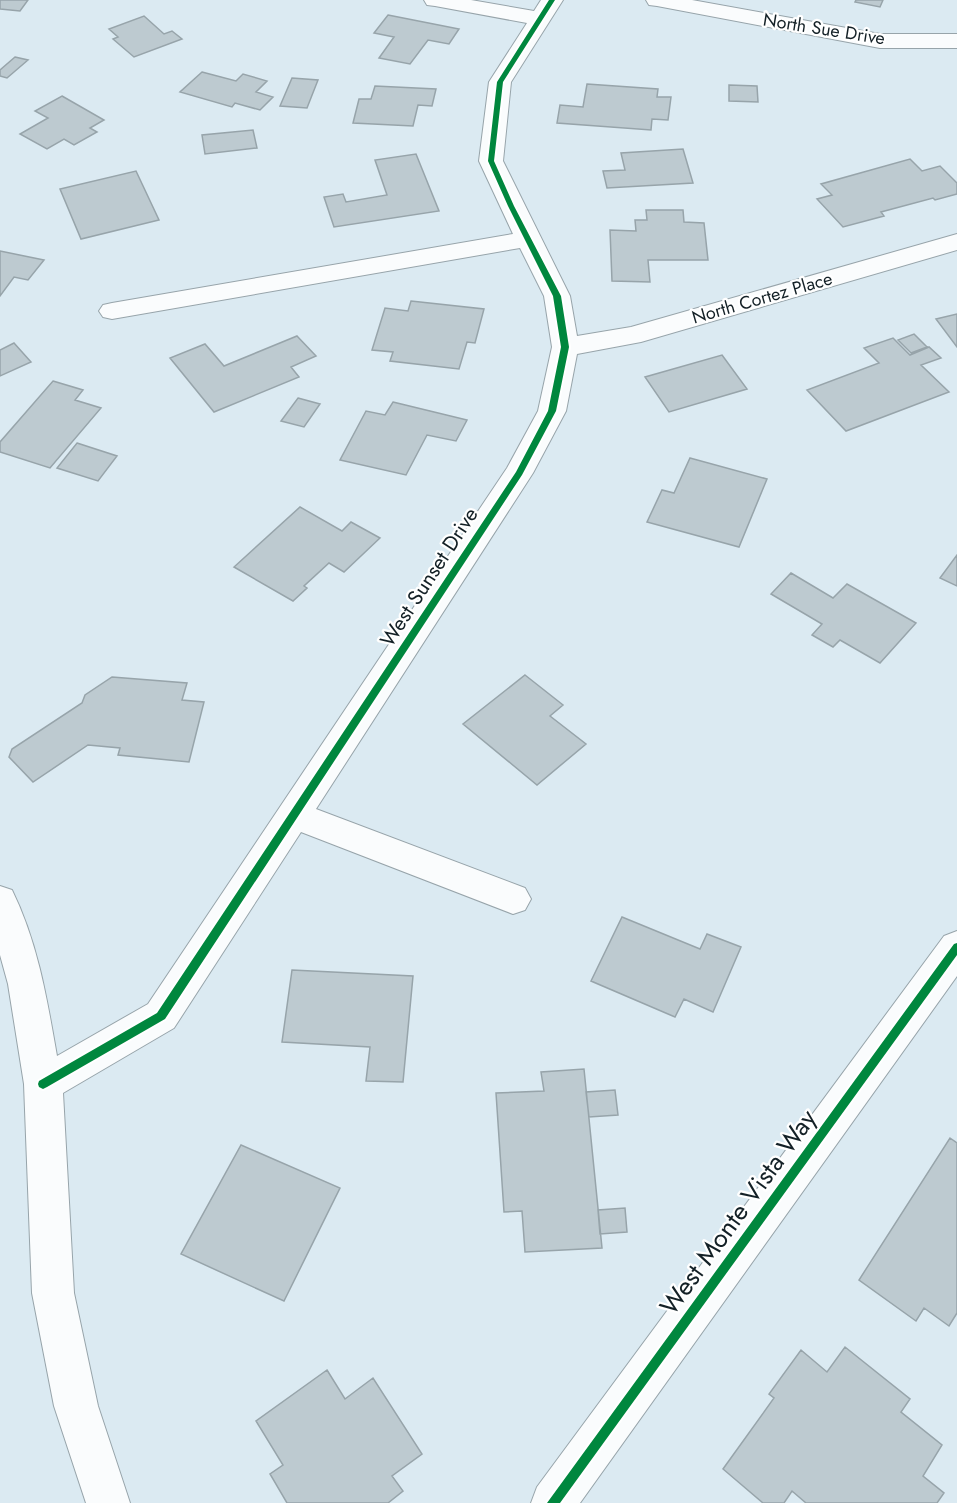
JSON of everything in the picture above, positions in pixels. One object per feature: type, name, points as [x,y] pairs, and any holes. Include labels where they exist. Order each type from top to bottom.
[{"type":"street","points":[[435,0],[547,9]]},
{"type":"street","name":"North Sue Drive","points":[[657,0],[880,40],[957,41]]},
{"type":"street","name":"West Sunset Drive","points":[[43,1083],[162,1016],[519,473],[552,411],[565,347],[557,296],[527,239],[491,161],[500,82],[547,9]]},
{"type":"street","points":[[112,311],[527,239]]},
{"type":"street","name":"North Cortez Place","points":[[565,347],[632,336],[957,242]]},
{"type":"street","points":[[294,815],[513,899]]},
{"type":"street","points":[[0,901],[10,925],[26,984],[43,1083],[53,1293],[76,1406],[108,1503]]},
{"type":"street","name":"West Monte Vista Way","points":[[553,1503],[957,946]]},
{"type":"building","points":[[0,0],[28,0],[20,11],[0,9]]},
{"type":"building","points":[[856,0],[883,0],[880,7],[855,2]]},
{"type":"building","points":[[388,15],[459,29],[449,44],[428,40],[410,64],[379,58],[394,37],[374,33]]},
{"type":"building","points":[[144,16],[164,34],[172,31],[182,39],[134,57],[113,39],[118,37],[109,29]]},
{"type":"building","points":[[15,57],[28,60],[7,78],[0,76],[0,70]]},
{"type":"building","points":[[202,72],[236,81],[243,74],[267,81],[256,92],[273,97],[260,110],[235,103],[232,107],[180,92]]},
{"type":"building","points":[[292,78],[318,80],[307,108],[280,106]]},
{"type":"building","points":[[587,84],[658,89],[657,97],[671,97],[668,120],[652,119],[651,130],[557,123],[560,105],[583,107]]},
{"type":"building","points":[[729,85],[757,86],[758,102],[729,101]]},
{"type":"building","points":[[375,86],[436,89],[432,106],[418,105],[413,126],[353,123],[359,99],[371,99]]},
{"type":"building","points":[[62,96],[104,120],[90,128],[97,132],[74,145],[64,139],[47,149],[20,134],[48,118],[35,111]]},
{"type":"building","points":[[253,130],[257,148],[205,154],[202,135]]},
{"type":"building","points":[[683,149],[693,183],[607,188],[603,171],[625,170],[621,153]]},
{"type":"building","points":[[416,154],[439,211],[334,227],[324,197],[343,194],[346,202],[387,195],[375,160]]},
{"type":"building","points":[[910,159],[922,171],[940,166],[957,183],[957,194],[881,212],[884,216],[843,227],[817,199],[832,195],[821,184]]},
{"type":"building","points":[[136,171],[159,220],[81,239],[60,189]]},
{"type":"building","points":[[646,210],[683,210],[684,222],[704,223],[708,260],[648,260],[650,282],[612,281],[610,230],[636,231],[635,220],[647,220]]},
{"type":"building","points":[[0,251],[44,260],[28,280],[14,277],[0,296]]},
{"type":"building","points":[[411,301],[484,309],[475,343],[467,342],[459,369],[390,361],[393,352],[372,350],[385,308],[408,311]]},
{"type":"building","points":[[957,314],[957,347],[936,319]]},
{"type":"building","points":[[914,334],[927,347],[911,353],[898,340]]},
{"type":"building","points":[[297,336],[316,356],[291,367],[299,377],[214,412],[170,358],[205,344],[224,366]]},
{"type":"building","points":[[893,338],[910,355],[929,347],[941,358],[921,365],[949,392],[846,431],[807,390],[879,363],[864,348]]},
{"type":"building","points":[[14,343],[31,362],[0,376],[0,350]]},
{"type":"building","points":[[722,355],[747,389],[669,412],[645,377]]},
{"type":"building","points":[[53,381],[83,390],[75,400],[101,408],[50,468],[0,452],[0,442]]},
{"type":"building","points":[[298,398],[320,404],[304,427],[281,421]]},
{"type":"building","points":[[393,402],[467,420],[456,441],[427,435],[406,475],[340,460],[366,411],[385,415]]},
{"type":"building","points":[[77,443],[117,456],[98,481],[57,468]]},
{"type":"building","points":[[690,458],[767,479],[739,547],[647,522],[662,490],[674,493]]},
{"type":"building","points":[[300,507],[342,531],[351,522],[380,538],[344,572],[329,563],[304,586],[307,588],[293,601],[234,567]]},
{"type":"building","points":[[957,555],[957,586],[940,578]]},
{"type":"building","points":[[791,573],[833,598],[847,584],[916,623],[880,663],[840,640],[833,647],[812,635],[822,624],[771,594]]},
{"type":"building","points":[[525,675],[563,705],[550,716],[586,744],[537,785],[463,724]]},
{"type":"building","points":[[112,677],[187,683],[182,700],[204,702],[189,762],[118,755],[120,748],[88,745],[33,782],[9,757],[12,749],[82,703],[85,695]]},
{"type":"building","points":[[622,917],[700,949],[707,934],[741,947],[713,1012],[684,999],[675,1017],[591,981]]},
{"type":"building","points":[[292,970],[413,976],[403,1082],[366,1081],[370,1047],[282,1042]]},
{"type":"building","points":[[584,1069],[602,1248],[525,1252],[522,1211],[504,1212],[496,1093],[544,1091],[541,1072]]},
{"type":"building","points":[[615,1090],[618,1115],[589,1117],[586,1092]]},
{"type":"building","points":[[950,1138],[957,1143],[957,1313],[949,1326],[924,1308],[916,1321],[859,1280]]},
{"type":"building","points":[[241,1145],[340,1188],[284,1301],[181,1254]]},
{"type":"building","points":[[625,1208],[627,1232],[600,1234],[598,1210]]},
{"type":"building","points":[[845,1347],[910,1399],[901,1412],[942,1445],[923,1476],[944,1493],[937,1503],[806,1503],[792,1491],[784,1503],[763,1503],[723,1469],[774,1398],[769,1394],[801,1350],[827,1372]]},
{"type":"building","points":[[327,1370],[345,1399],[373,1378],[422,1454],[392,1476],[403,1491],[388,1503],[287,1503],[270,1474],[283,1465],[256,1421]]},
{"type":"cycle path","points":[[43,1084],[161,1016],[519,473],[552,411],[565,347],[557,296],[491,161],[500,82],[552,0]]},
{"type":"cycle path","points":[[553,1503],[957,947]]}]
